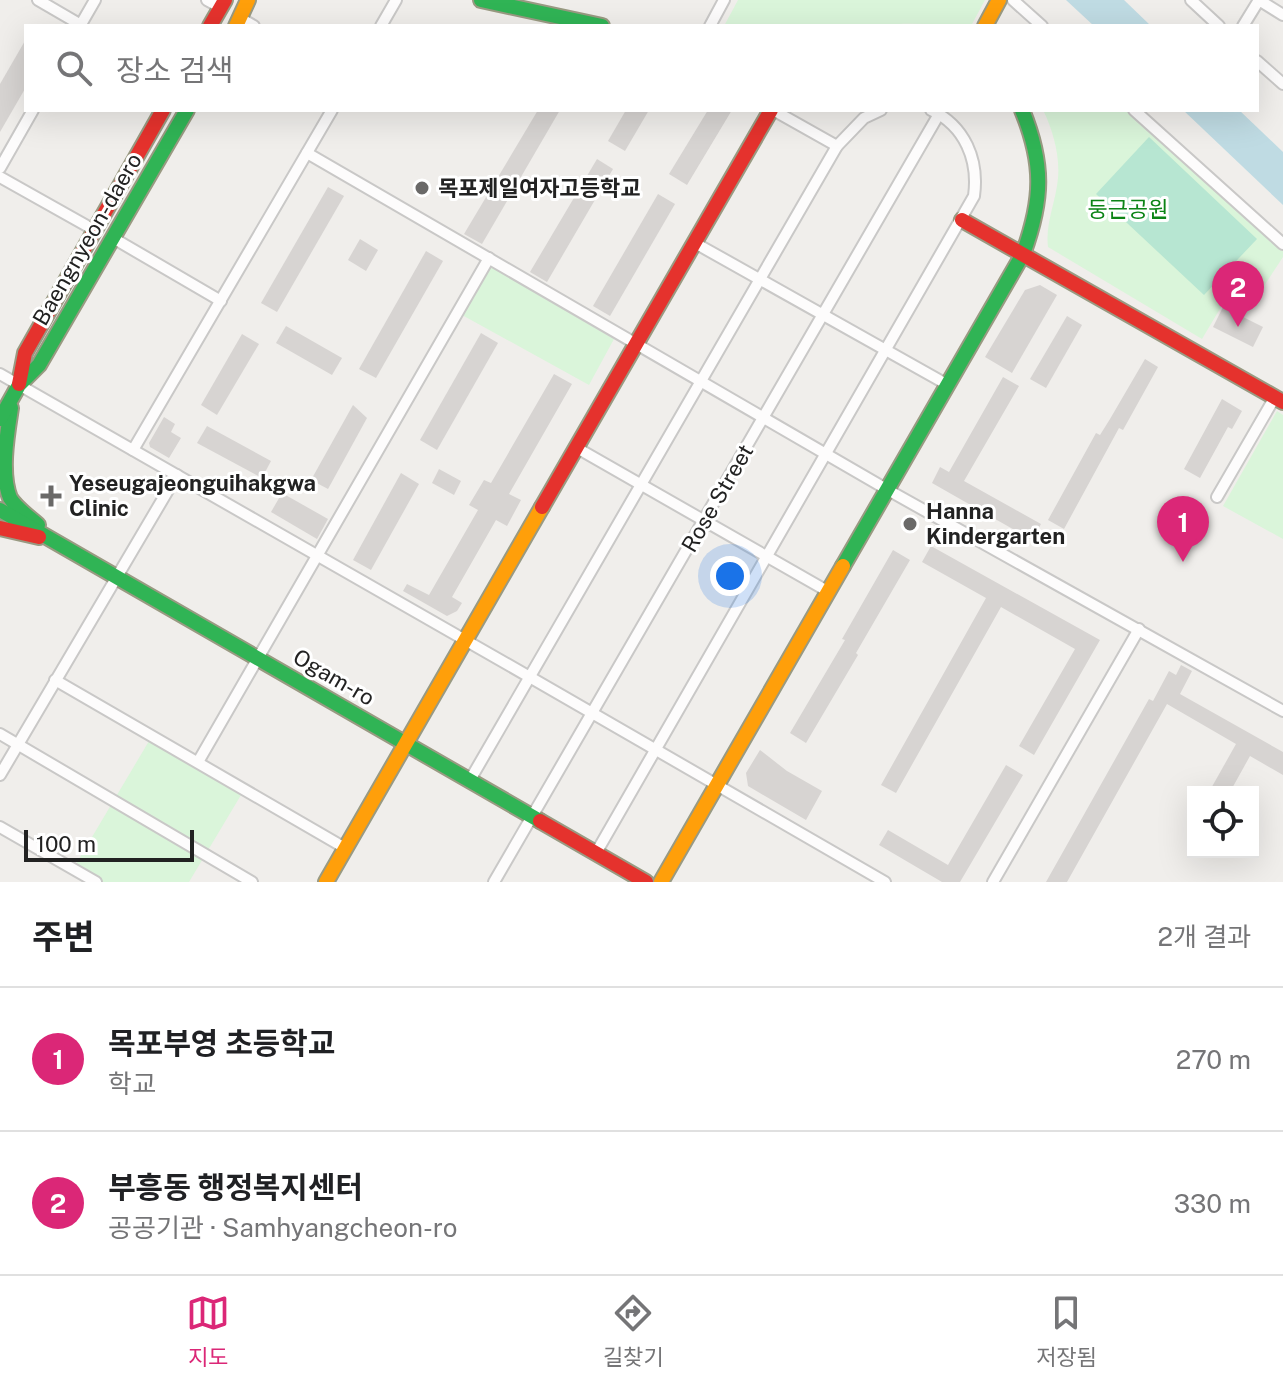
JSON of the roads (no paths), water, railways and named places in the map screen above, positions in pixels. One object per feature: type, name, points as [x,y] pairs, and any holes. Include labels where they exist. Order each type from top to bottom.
[{"type":"street","points":[[38,0],[79,24]]},
{"type":"street","points":[[82,24],[95,0]]},
{"type":"street","points":[[238,22],[248,0]]},
{"type":"street","points":[[238,22],[255,0]]},
{"type":"street","points":[[382,24],[396,0]]},
{"type":"street","points":[[481,0],[593,24]]},
{"type":"street","points":[[711,24],[724,0]]},
{"type":"street","points":[[986,24],[999,0]]},
{"type":"street","points":[[1013,0],[1040,24]]},
{"type":"street","points":[[1191,0],[1217,24]]},
{"type":"street","points":[[1244,24],[1259,0],[1283,15]]},
{"type":"street","points":[[211,24],[218,2]]},
{"type":"street","points":[[1259,63],[1283,84]]},
{"type":"street","points":[[0,168],[32,112]]},
{"type":"street","name":"Baengnyeon-daero","points":[[16,390],[25,353],[162,112]]},
{"type":"street","name":"Baengnyeon-daero","points":[[0,419],[16,390],[39,365],[186,112]]},
{"type":"street","points":[[133,450],[331,112]]},
{"type":"street","points":[[326,882],[771,112]]},
{"type":"street","points":[[776,112],[837,146]]},
{"type":"street","points":[[470,780],[837,146],[864,118],[877,112]]},
{"type":"street","points":[[596,853],[974,196],[976,181],[973,161],[963,137],[954,125],[935,112]]},
{"type":"street","name":"Rose Street","points":[[494,882],[823,315],[935,112]]},
{"type":"street","points":[[661,882],[1023,254],[1039,209],[1042,189],[1037,143],[1023,112]]},
{"type":"street","points":[[1136,112],[1283,244]]},
{"type":"street","points":[[307,153],[888,490],[1283,711]]},
{"type":"street","points":[[0,177],[96,231]]},
{"type":"street","points":[[962,220],[1279,400]]},
{"type":"street","points":[[113,238],[221,301]]},
{"type":"street","points":[[695,243],[948,385]]},
{"type":"street","points":[[198,762],[489,258]]},
{"type":"street","points":[[0,374],[16,390],[133,450],[530,674],[885,882]]},
{"type":"street","points":[[1217,497],[1279,400],[1283,384]]},
{"type":"street","points":[[0,406],[16,390]]},
{"type":"street","points":[[16,390],[1,471],[9,496],[53,540]]},
{"type":"street","points":[[577,448],[829,592]]},
{"type":"street","points":[[0,775],[177,475]]},
{"type":"street","name":"Ogam-ro","points":[[0,510],[646,882]]},
{"type":"street","points":[[0,528],[53,540]]},
{"type":"street","points":[[993,882],[1139,629]]},
{"type":"street","points":[[55,680],[345,848]]},
{"type":"street","points":[[0,734],[252,882]]},
{"type":"street","points":[[0,827],[96,882]]},
{"type":"water","points":[[1066,0],[1124,0],[1149,24],[1092,24]]},
{"type":"water","points":[[1185,112],[1241,112],[1283,152],[1283,205]]},
{"type":"place","name":"목포제일여자고등학교","points":[[422,188]]},
{"type":"place","name":"부흥동 행정복지센터","points":[[1238,327]]},
{"type":"place","name":"Yeseugajeonguihakgwa Clinic","points":[[51,496]]},
{"type":"place","name":"Hanna Kindergarten","points":[[910,524]]},
{"type":"place","name":"목포부영 초등학교","points":[[1183,562]]},
{"type":"park label","name":"둥근공원","points":[[1128,209]]}]
